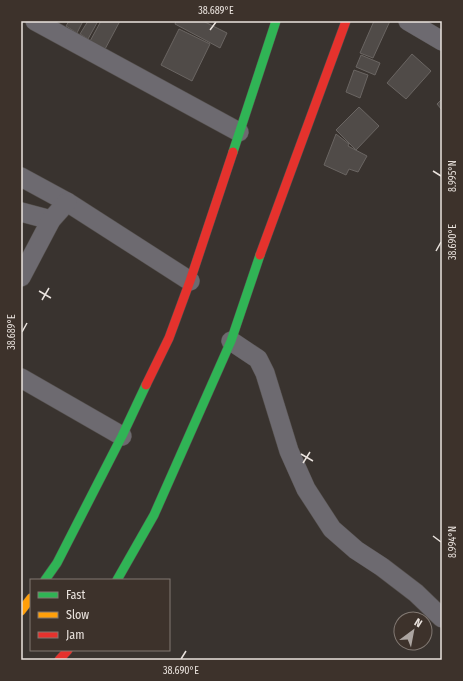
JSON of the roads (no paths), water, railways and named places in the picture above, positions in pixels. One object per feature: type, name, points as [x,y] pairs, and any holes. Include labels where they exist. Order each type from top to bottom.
[{"type":"main road","points":[[46,579],[57,564],[122,436],[169,338],[190,281],[276,21]]},
{"type":"main road","points":[[118,579],[154,515],[231,341],[267,233],[346,21]]},
{"type":"main road","points":[[21,611],[30,599]]},
{"type":"main road","points":[[59,660],[67,651]]},
{"type":"street","points":[[34,21],[239,132]]},
{"type":"street","points":[[408,21],[442,41]]},
{"type":"street","points":[[21,177],[67,202],[190,281]]},
{"type":"street","points":[[21,277],[51,220],[67,202]]},
{"type":"street","points":[[21,212],[51,220]]},
{"type":"street","points":[[231,341],[258,359],[265,372],[289,451],[306,489],[332,529],[356,550],[382,567],[416,593],[442,618]]},
{"type":"street","points":[[21,378],[122,436]]}]
